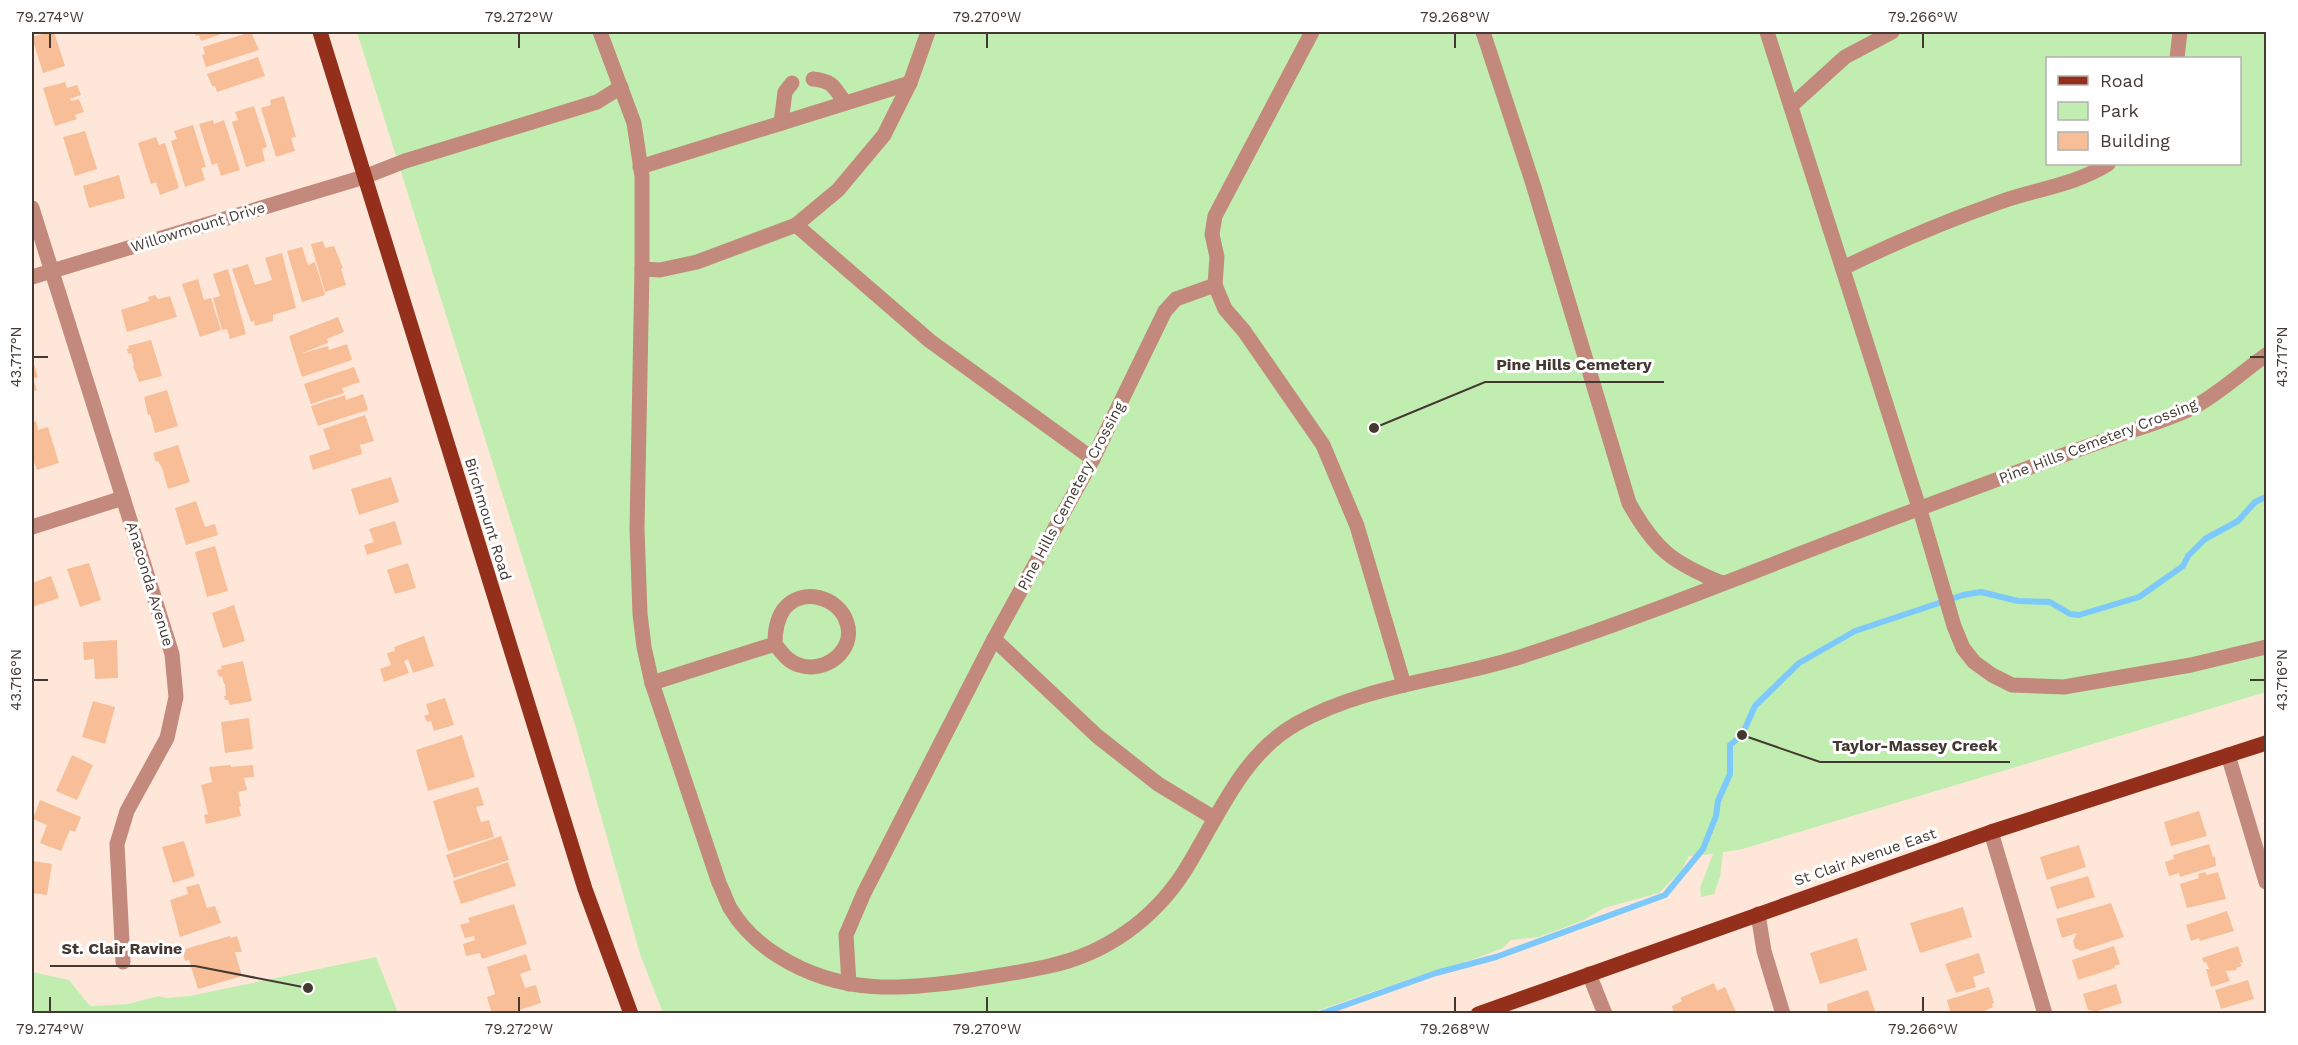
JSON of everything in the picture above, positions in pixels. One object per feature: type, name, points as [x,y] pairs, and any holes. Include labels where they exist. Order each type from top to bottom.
[{"type":"main road","name":"Birchmount Road","points":[[320,32],[582,878],[631,1014]]},
{"type":"main road","name":"St Clair Avenue East","points":[[1478,1014],[1991,832],[2266,743]]},
{"type":"street","name":"Pine Hills Cemetery Crossing","points":[[600,32],[634,123],[640,167],[642,269],[637,572],[644,647],[652,683],[719,883],[730,908],[744,927],[765,948],[794,966],[825,979],[849,984],[920,988],[1050,966],[1100,949],[1143,920],[1164,899],[1182,875],[1233,787],[1255,758],[1286,731],[1309,718],[1353,699],[1521,657],[1658,608],[1919,508],[2196,406],[2266,355]]},
{"type":"street","points":[[642,269],[660,270],[697,262],[796,225],[838,190],[884,135],[910,83],[928,32]]},
{"type":"street","points":[[1311,32],[1215,216],[1212,234],[1217,257],[1215,285],[1225,309],[1244,332],[1323,445],[1357,526],[1404,685]]},
{"type":"street","points":[[1483,32],[1533,184],[1629,503],[1645,532],[1670,558],[1722,583]]},
{"type":"street","points":[[1767,32],[1919,508],[1954,626],[1963,648],[1974,662],[1992,675],[2012,685],[2064,687],[2191,665],[2266,647]]},
{"type":"street","points":[[1791,106],[1845,57],[1892,32]]},
{"type":"street","points":[[2177,57],[2180,32]]},
{"type":"street","points":[[813,79],[825,80],[833,85],[845,103]]},
{"type":"street","points":[[781,123],[785,92],[792,83]]},
{"type":"street","points":[[640,167],[910,83]]},
{"type":"street","name":"Willowmount Drive","points":[[32,277],[364,177],[405,161],[597,102],[621,87]]},
{"type":"street","points":[[1843,268],[1907,237],[2001,201],[2076,179],[2106,165]]},
{"type":"street","name":"Anaconda Avenue","points":[[32,208],[172,654],[176,697],[167,738],[127,811],[117,844],[123,962]]},
{"type":"street","points":[[796,225],[930,341],[1093,459]]},
{"type":"street","name":"Pine Hills Cemetery Crossing","points":[[849,984],[846,935],[864,893],[994,639],[1093,459],[1166,311],[1176,300],[1215,285]]},
{"type":"street","points":[[32,527],[123,498]]},
{"type":"street","points":[[813,596],[834,604],[848,626],[844,646],[838,656],[827,665],[814,668],[800,666],[785,657],[775,644],[779,618],[792,602],[801,597],[813,596]]},
{"type":"street","points":[[994,639],[1097,736],[1158,784],[1214,818]]},
{"type":"street","points":[[652,683],[775,644]]},
{"type":"street","points":[[2228,755],[2266,882]]},
{"type":"street","points":[[1991,832],[2045,1014]]},
{"type":"street","points":[[1758,914],[1764,951],[1783,1014]]},
{"type":"street","points":[[1589,974],[1605,1014]]},
{"type":"green space","points":[[357,32],[2266,32],[2266,692],[1739,850],[1723,852],[1720,877],[1714,894],[1701,897],[1700,888],[1713,854],[1689,856],[1681,871],[1659,893],[1604,908],[1584,920],[1539,937],[1511,940],[1503,948],[1474,959],[1311,1013],[663,1013],[640,954],[576,728]]},
{"type":"green space","points":[[376,957],[398,1013],[32,1013],[32,972],[69,980],[90,1006],[128,1004],[159,996],[166,998],[190,996]]},
{"type":"building","points":[[54,32],[65,66],[43,73],[32,37]]},
{"type":"building","points":[[194,32],[227,32],[201,41],[199,35],[196,36]]},
{"type":"building","points":[[251,32],[259,50],[206,67],[202,55],[205,54],[203,47]]},
{"type":"building","points":[[258,57],[265,76],[217,92],[215,86],[212,86],[207,74]]},
{"type":"building","points":[[65,82],[67,88],[77,85],[81,95],[70,99],[71,101],[79,99],[84,112],[75,115],[77,119],[55,126],[43,88]]},
{"type":"building","points":[[284,96],[296,137],[291,138],[295,151],[276,157],[261,108],[271,105],[270,100]]},
{"type":"building","points":[[254,106],[267,147],[262,149],[265,161],[246,167],[232,122],[238,120],[235,112]]},
{"type":"building","points":[[213,120],[214,124],[224,120],[240,170],[221,176],[217,163],[212,165],[199,124]]},
{"type":"building","points":[[193,125],[206,167],[201,168],[205,180],[185,187],[171,141],[177,139],[174,131]]},
{"type":"building","points":[[85,131],[97,169],[75,176],[63,137]]},
{"type":"building","points":[[156,137],[159,145],[165,143],[179,188],[160,195],[156,182],[151,184],[138,143]]},
{"type":"building","points":[[119,175],[125,198],[89,208],[83,186]]},
{"type":"building","points":[[323,241],[325,248],[334,246],[343,268],[341,269],[346,285],[325,292],[311,244]]},
{"type":"building","points":[[302,247],[308,265],[315,262],[325,295],[302,302],[287,251]]},
{"type":"building","points":[[282,253],[296,308],[273,315],[273,321],[255,326],[254,321],[251,322],[232,269],[248,264],[255,285],[263,283],[272,280],[265,258]]},
{"type":"building","points":[[228,269],[246,334],[230,339],[227,329],[222,330],[213,298],[220,296],[213,274]]},
{"type":"building","points":[[198,279],[204,300],[211,298],[221,330],[200,337],[182,284]]},
{"type":"building","points":[[155,295],[158,299],[170,296],[177,317],[127,332],[121,310],[149,301],[148,297]]},
{"type":"building","points":[[338,317],[344,332],[327,339],[328,343],[300,354],[328,346],[329,350],[347,344],[352,360],[302,377],[289,336]]},
{"type":"building","points":[[151,340],[162,376],[139,382],[131,353],[128,354],[127,349],[129,349],[128,346]]},
{"type":"building","points":[[32,358],[38,377],[33,379],[37,390],[32,392]]},
{"type":"building","points":[[354,367],[360,382],[342,388],[344,393],[311,404],[304,384]]},
{"type":"building","points":[[167,390],[178,426],[155,433],[144,397]]},
{"type":"building","points":[[363,394],[368,410],[318,426],[311,406],[345,395],[346,400]]},
{"type":"building","points":[[365,415],[374,441],[360,445],[362,454],[313,470],[309,456],[330,449],[323,429]]},
{"type":"building","points":[[36,421],[38,430],[48,427],[59,463],[37,470],[32,457],[32,423]]},
{"type":"building","points":[[178,445],[190,482],[168,489],[162,468],[158,461],[156,462],[153,453]]},
{"type":"building","points":[[391,477],[399,502],[359,515],[351,489]]},
{"type":"building","points":[[196,501],[205,527],[215,524],[218,535],[186,545],[175,508]]},
{"type":"building","points":[[395,521],[402,544],[367,555],[364,545],[374,542],[369,529]]},
{"type":"building","points":[[215,546],[228,591],[207,597],[195,552]]},
{"type":"building","points":[[89,563],[101,600],[80,607],[67,569]]},
{"type":"building","points":[[408,563],[416,588],[395,594],[387,570]]},
{"type":"building","points":[[51,576],[59,598],[32,607],[32,583]]},
{"type":"building","points":[[234,605],[245,641],[223,648],[212,613]]},
{"type":"building","points":[[424,636],[434,666],[413,673],[408,659],[404,661],[409,673],[384,682],[380,669],[391,665],[387,653],[395,651],[394,647]]},
{"type":"building","points":[[117,640],[118,678],[95,679],[94,659],[84,660],[83,642]]},
{"type":"building","points":[[243,661],[252,701],[230,705],[228,700],[225,700],[225,684],[217,670],[222,669],[221,666]]},
{"type":"building","points":[[445,698],[454,725],[434,731],[431,721],[427,722],[424,716],[429,714],[426,704]]},
{"type":"building","points":[[93,701],[115,707],[105,744],[82,737]]},
{"type":"building","points":[[249,718],[253,749],[225,753],[221,722]]},
{"type":"building","points":[[462,735],[475,777],[428,791],[416,750]]},
{"type":"building","points":[[72,755],[93,765],[77,800],[56,791]]},
{"type":"building","points":[[231,765],[231,767],[253,765],[254,777],[244,778],[247,790],[238,792],[241,816],[206,824],[204,815],[208,814],[201,785],[212,782],[209,767]]},
{"type":"building","points":[[478,787],[484,805],[476,807],[481,822],[489,820],[494,837],[448,851],[433,801]]},
{"type":"building","points":[[40,800],[81,817],[75,832],[70,830],[61,851],[40,843],[47,825],[33,819]]},
{"type":"building","points":[[2199,811],[2207,836],[2171,846],[2164,822]]},
{"type":"building","points":[[501,836],[509,860],[454,878],[446,855]]},
{"type":"building","points":[[184,841],[195,876],[173,883],[162,847]]},
{"type":"building","points":[[2209,844],[2213,857],[2215,856],[2216,866],[2180,877],[2179,873],[2169,876],[2165,862],[2174,859],[2173,855]]},
{"type":"building","points":[[2079,845],[2086,867],[2047,880],[2040,857]]},
{"type":"building","points":[[32,861],[52,864],[47,895],[32,893]]},
{"type":"building","points":[[508,862],[516,886],[461,904],[453,881]]},
{"type":"building","points":[[2205,872],[2207,875],[2218,872],[2226,899],[2187,908],[2180,884],[2199,878],[2198,874]]},
{"type":"building","points":[[2088,876],[2095,897],[2057,909],[2050,887]]},
{"type":"building","points":[[199,884],[207,908],[215,906],[221,923],[180,937],[170,900],[188,894],[186,887]]},
{"type":"building","points":[[2111,903],[2124,937],[2081,951],[2075,948],[2073,941],[2077,933],[2062,938],[2056,919]]},
{"type":"building","points":[[514,904],[527,944],[482,959],[480,953],[466,956],[463,944],[475,940],[474,936],[465,938],[460,925],[470,922],[468,918]]},
{"type":"building","points":[[1963,907],[1972,937],[1920,953],[1910,923]]},
{"type":"building","points":[[2227,911],[2234,931],[2200,941],[2199,938],[2191,941],[2186,925]]},
{"type":"building","points":[[230,936],[230,938],[237,936],[242,952],[235,952],[242,976],[198,989],[189,960],[185,961],[183,952],[186,951],[185,949]]},
{"type":"building","points":[[1857,938],[1867,970],[1820,984],[1810,953]]},
{"type":"building","points":[[2114,946],[2120,964],[2114,966],[2115,968],[2078,980],[2072,960]]},
{"type":"building","points":[[2238,946],[2242,966],[2236,968],[2237,970],[2226,971],[2230,981],[2211,987],[2206,969],[2209,969],[2202,958]]},
{"type":"building","points":[[1979,953],[1985,973],[1973,977],[1976,987],[1956,993],[1945,964]]},
{"type":"building","points":[[526,954],[531,970],[520,974],[525,988],[536,985],[541,1003],[507,1014],[492,1014],[487,997],[495,994],[487,967]]},
{"type":"building","points":[[2248,980],[2254,999],[2221,1009],[2215,990]]},
{"type":"building","points":[[1714,983],[1717,991],[1725,987],[1737,1014],[1674,1014],[1672,1006],[1682,1001],[1680,998]]},
{"type":"building","points":[[2116,984],[2122,1003],[2091,1013],[2083,994]]},
{"type":"building","points":[[1989,987],[1993,1007],[1978,1014],[1951,1014],[1947,1000]]},
{"type":"building","points":[[1868,990],[1876,1014],[1828,1014],[1827,1004]]},
{"type":"waterway","points":[[1320,1014],[1436,973],[1496,957],[1665,895],[1703,849],[1716,816],[1718,801],[1730,774],[1730,745],[1742,735],[1755,706],[1799,663],[1855,631],[1963,595],[1981,592],[2018,601],[2050,602],[2070,614],[2079,615],[2139,597],[2183,566],[2188,556],[2205,539],[2238,521],[2255,502],[2266,497]]},
{"type":"place","name":"Pine Hills Cemetery","points":[[1374,428]]},
{"type":"place","name":"Taylor-Massey Creek","points":[[1742,735]]},
{"type":"place","name":"St. Clair Ravine","points":[[308,988]]}]
